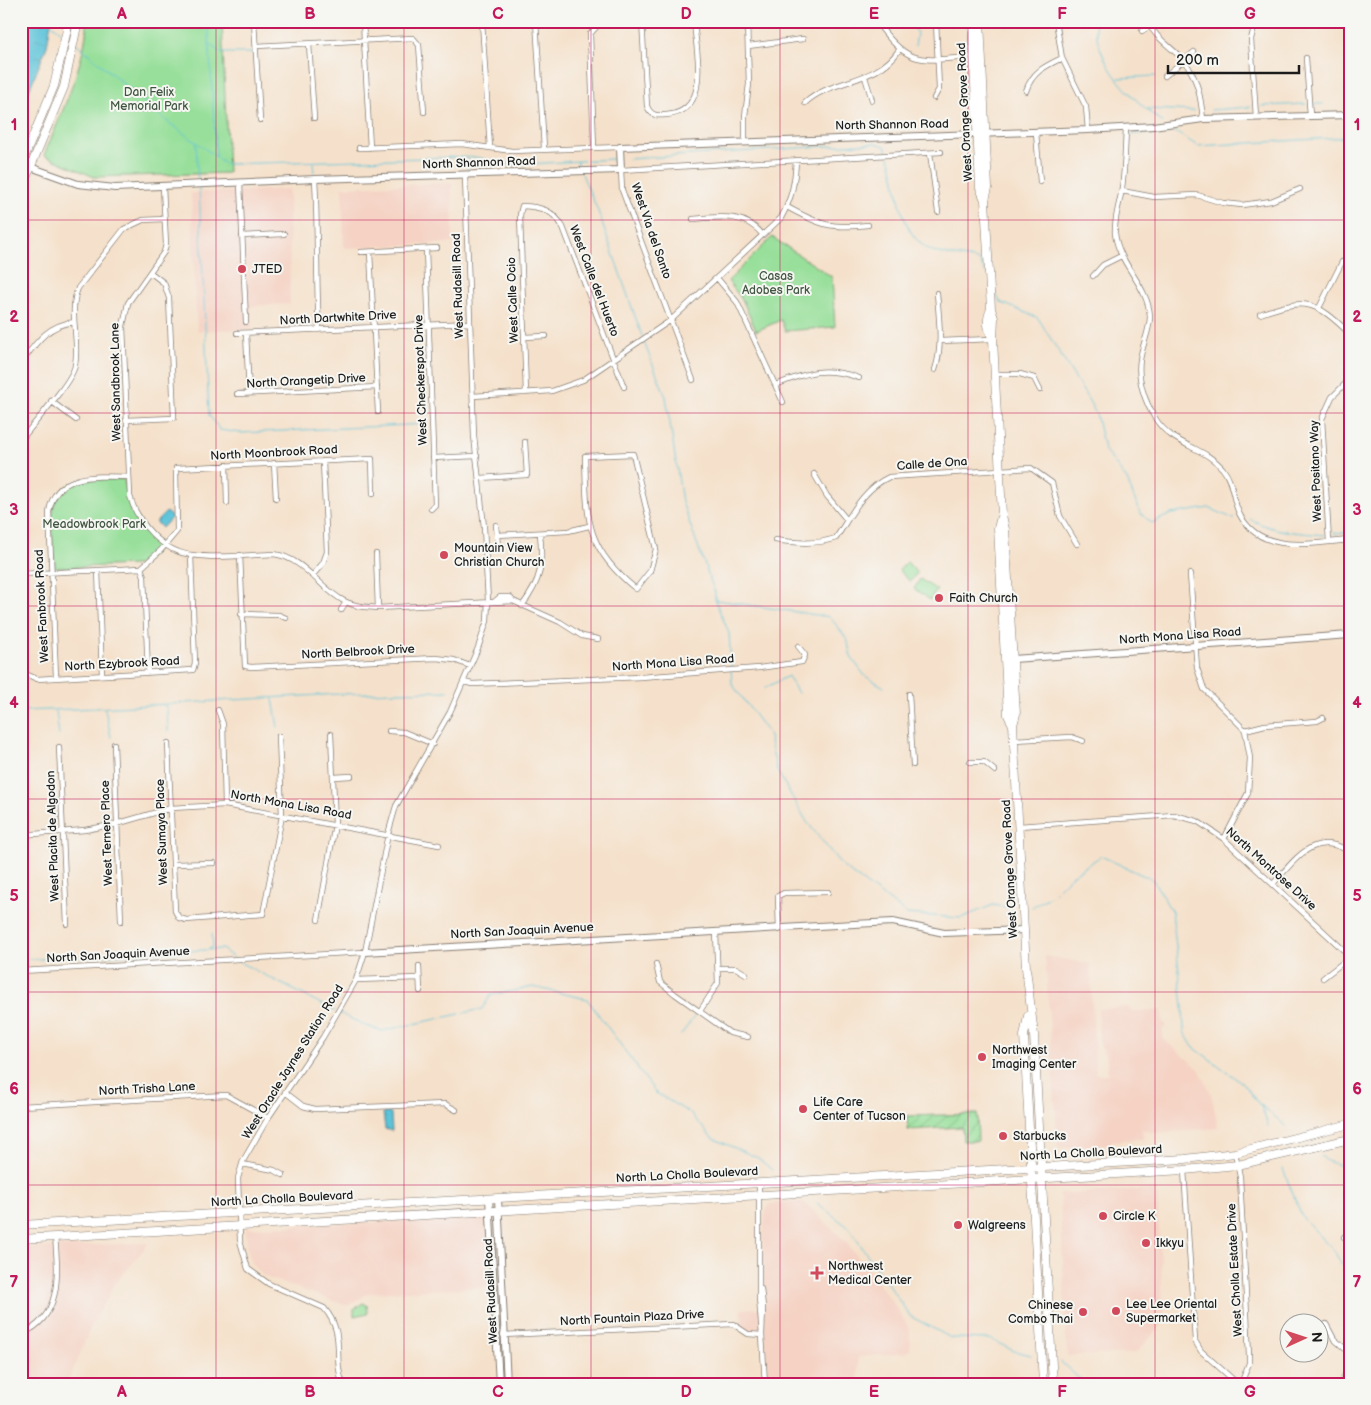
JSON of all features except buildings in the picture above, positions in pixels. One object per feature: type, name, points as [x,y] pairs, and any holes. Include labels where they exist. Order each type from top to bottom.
[{"type":"main road","points":[[21,190],[59,100],[74,49],[78,21]]},
{"type":"main road","name":"West Orange Grove Road","points":[[972,21],[981,134]]},
{"type":"main road","name":"West Orange Grove Road","points":[[980,21],[980,188],[985,200],[991,309],[987,318],[988,330],[993,339],[1002,516],[1005,529],[1016,714],[1013,725],[1024,930],[1030,1012],[1034,1035],[1053,1384]]},
{"type":"main road","points":[[22,165],[54,86],[68,23]]},
{"type":"main road","name":"West Orange Grove Road","points":[[1002,516],[998,528],[1002,608],[1008,715],[1013,725]]},
{"type":"main road","name":"West Orange Grove Road","points":[[1030,1012],[1024,1036],[1043,1384]]},
{"type":"main road","name":"North La Cholla Boulevard","points":[[21,1224],[1185,1160],[1235,1153],[1350,1124]]},
{"type":"main road","name":"North La Cholla Boulevard","points":[[21,1238],[1184,1170],[1238,1165],[1350,1139]]},
{"type":"main road","points":[[1039,1310],[1042,1310],[1044,1314],[1046,1345],[1052,1366]]},
{"type":"street","points":[[254,21],[260,120]]},
{"type":"street","points":[[363,21],[370,148]]},
{"type":"street","points":[[482,21],[490,148]]},
{"type":"street","points":[[536,21],[544,148]]},
{"type":"street","points":[[594,148],[590,34],[592,27],[621,25],[638,21]]},
{"type":"street","points":[[642,21],[649,111],[655,116],[676,115],[687,109],[699,89],[694,21]]},
{"type":"street","points":[[745,141],[745,116],[749,84],[747,21]]},
{"type":"street","points":[[876,21],[899,50],[914,59],[974,57]]},
{"type":"street","points":[[934,98],[938,90],[936,21]]},
{"type":"street","points":[[1056,21],[1062,58],[1068,76],[1085,103],[1088,130]]},
{"type":"street","points":[[1142,30],[1148,24],[1169,48],[1184,61],[1195,80],[1201,100],[1203,119]]},
{"type":"street","points":[[1255,24],[1251,39],[1256,117]]},
{"type":"street","points":[[748,46],[775,44],[804,38]]},
{"type":"street","points":[[256,46],[418,39],[424,112]]},
{"type":"street","points":[[309,44],[314,118]]},
{"type":"street","points":[[805,103],[815,94],[865,77],[885,66],[899,50]]},
{"type":"street","points":[[1165,76],[1194,52]]},
{"type":"street","points":[[1026,91],[1029,81],[1040,68],[1062,58]]},
{"type":"street","points":[[1306,58],[1310,116]]},
{"type":"street","points":[[865,77],[872,100]]},
{"type":"street","points":[[644,115],[649,111]]},
{"type":"street","name":"North Shannon Road","points":[[359,148],[462,144],[512,151],[544,148],[594,148],[1088,130],[1126,128],[1203,119],[1350,115]]},
{"type":"street","points":[[1126,128],[1126,156],[1122,191],[1116,213],[1115,233],[1121,256],[1147,303],[1149,327],[1140,361],[1141,382],[1149,408],[1161,426],[1175,439],[1219,465],[1232,486],[1244,523],[1258,534],[1272,541],[1286,544],[1350,540]]},
{"type":"street","points":[[1036,132],[1040,182]]},
{"type":"street","name":"West Via del Santo","points":[[620,147],[622,190],[693,380]]},
{"type":"street","name":"North Shannon Road","points":[[22,165],[78,184],[115,188],[315,179],[621,170],[941,152]]},
{"type":"street","points":[[930,153],[938,212]]},
{"type":"street","points":[[473,396],[526,393],[566,388],[583,380],[613,361],[671,320],[781,218],[794,188],[796,160]]},
{"type":"street","name":"West Rudasill Road","points":[[464,176],[473,396]]},
{"type":"street","points":[[315,179],[319,330]]},
{"type":"street","points":[[240,183],[246,322]]},
{"type":"street","name":"West Sandbrook Lane","points":[[163,186],[164,252],[128,303],[123,322],[129,477],[133,506],[139,519],[166,545]]},
{"type":"street","points":[[1122,191],[1154,197],[1198,194],[1223,203],[1242,205],[1271,201],[1300,189]]},
{"type":"street","name":"West Calle Ocio","points":[[522,206],[520,216],[526,393]]},
{"type":"street","name":"West Calle del Huerto","points":[[522,206],[546,209],[556,216],[563,227],[624,387]]},
{"type":"street","points":[[787,207],[823,225],[841,228],[868,225]]},
{"type":"street","points":[[693,219],[740,218],[752,223],[763,235]]},
{"type":"street","points":[[21,440],[75,368],[74,297],[78,288],[124,229],[143,220],[165,219]]},
{"type":"street","points":[[242,236],[284,234]]},
{"type":"street","points":[[361,252],[437,248]]},
{"type":"street","name":"West Checkerspot Drive","points":[[426,249],[435,505],[431,509]]},
{"type":"street","points":[[370,252],[378,412]]},
{"type":"street","points":[[1093,276],[1103,265],[1121,256]]},
{"type":"street","points":[[1319,308],[1342,262]]},
{"type":"street","points":[[126,420],[174,418],[169,298],[164,283],[151,273]]},
{"type":"street","points":[[717,278],[737,302],[783,402]]},
{"type":"street","points":[[935,370],[939,358],[940,341],[937,293]]},
{"type":"street","points":[[1260,314],[1287,305],[1308,304],[1319,308],[1350,334]]},
{"type":"street","points":[[21,364],[48,330],[58,324],[74,322]]},
{"type":"street","name":"North Dartwhite Drive","points":[[237,333],[470,322]]},
{"type":"street","points":[[246,332],[249,393]]},
{"type":"street","points":[[524,337],[546,336]]},
{"type":"street","points":[[940,341],[993,339]]},
{"type":"street","points":[[776,385],[804,373],[826,371],[842,372],[859,378]]},
{"type":"street","points":[[994,374],[1020,374],[1034,378],[1040,390]]},
{"type":"street","name":"West Positano Way","points":[[1329,542],[1322,419],[1332,397],[1350,378]]},
{"type":"street","name":"North Orangetip Drive","points":[[237,394],[376,387]]},
{"type":"street","name":"West Oracle Jaynes Station Road","points":[[342,1384],[336,1325],[331,1316],[324,1308],[269,1284],[248,1269],[241,1250],[238,1178],[242,1164],[268,1118],[323,1037],[356,980],[366,952],[388,834],[396,806],[433,744],[464,682],[486,621],[488,601],[480,478],[474,436],[473,396]]},
{"type":"street","points":[[51,401],[76,420]]},
{"type":"street","points":[[480,478],[528,475],[525,442]]},
{"type":"street","points":[[633,454],[656,549],[650,571],[636,590],[611,566],[599,549],[589,526],[585,456],[633,454]]},
{"type":"street","points":[[434,458],[477,456]]},
{"type":"street","name":"North Moonbrook Road","points":[[166,545],[176,531],[178,523],[176,468],[372,459],[374,494]]},
{"type":"street","points":[[312,576],[323,563],[327,552],[323,461]]},
{"type":"street","points":[[274,463],[276,498]]},
{"type":"street","points":[[226,466],[227,503]]},
{"type":"street","name":"Calle de Ona","points":[[775,540],[795,543],[824,542],[836,538],[864,496],[876,483],[889,476],[1031,468],[1052,483],[1060,516],[1077,544]]},
{"type":"street","points":[[814,474],[827,496],[847,520]]},
{"type":"street","name":"West Fanbrook Road","points":[[56,678],[49,512],[52,498],[59,489],[73,480],[129,477]]},
{"type":"street","points":[[496,524],[498,546]]},
{"type":"street","points":[[497,535],[568,531],[589,526]]},
{"type":"street","points":[[522,606],[539,576],[542,561],[540,533]]},
{"type":"street","points":[[21,574],[140,568],[166,545],[191,556],[282,556],[295,562],[346,602],[359,606],[378,608],[495,601],[500,597],[510,597],[522,606],[560,622],[582,636],[598,639]]},
{"type":"street","points":[[376,554],[378,608]]},
{"type":"street","points":[[240,555],[242,614],[278,615],[286,618]]},
{"type":"street","name":"North Ezybrook Road","points":[[21,672],[37,679],[189,671],[195,669],[191,556]]},
{"type":"street","points":[[140,568],[144,576],[148,673]]},
{"type":"street","points":[[98,570],[102,675]]},
{"type":"street","points":[[1190,574],[1197,668],[1204,688],[1214,701],[1228,711],[1246,730],[1250,758],[1248,793],[1224,839]]},
{"type":"street","points":[[341,610],[346,602]]},
{"type":"street","name":"North Belbrook Drive","points":[[242,614],[244,667],[436,658],[454,660],[470,666]]},
{"type":"street","name":"North Mona Lisa Road","points":[[1013,659],[1350,634]]},
{"type":"street","name":"North Mona Lisa Road","points":[[464,682],[472,684],[531,682],[759,668],[802,662],[805,655],[798,646]]},
{"type":"street","points":[[909,694],[913,765]]},
{"type":"street","points":[[218,710],[223,724],[225,805]]},
{"type":"street","points":[[1246,730],[1265,725],[1323,718]]},
{"type":"street","points":[[389,731],[404,732],[433,744]]},
{"type":"street","points":[[318,920],[335,824],[332,734]]},
{"type":"street","points":[[279,736],[282,816]]},
{"type":"street","points":[[1014,740],[1072,737],[1083,741]]},
{"type":"street","name":"West Sumaya Place","points":[[168,743],[175,911],[178,919],[264,915],[282,816]]},
{"type":"street","name":"West Ternero Place","points":[[114,744],[121,921]]},
{"type":"street","name":"West Placita de Algodon","points":[[59,747],[66,924]]},
{"type":"street","points":[[970,762],[984,762],[995,771]]},
{"type":"street","points":[[334,777],[351,776]]},
{"type":"street","name":"North Mona Lisa Road","points":[[21,835],[62,833],[116,824],[171,808],[225,805],[335,824],[439,845]]},
{"type":"street","name":"North Montrose Drive","points":[[1019,826],[1174,816],[1197,821],[1224,839],[1350,956]]},
{"type":"street","points":[[1273,884],[1302,851],[1314,846],[1327,843],[1339,846],[1350,852]]},
{"type":"street","points":[[174,864],[214,863]]},
{"type":"street","points":[[779,930],[778,896],[784,893],[828,892]]},
{"type":"street","name":"North San Joaquin Avenue","points":[[21,971],[779,930],[893,922],[944,933],[1024,930]]},
{"type":"street","points":[[700,1011],[718,983],[719,968],[716,932]]},
{"type":"street","points":[[1323,978],[1350,956]]},
{"type":"street","points":[[656,964],[660,982],[730,1033],[748,1038]]},
{"type":"street","points":[[419,966],[420,990]]},
{"type":"street","points":[[719,968],[736,968],[746,974]]},
{"type":"street","points":[[356,980],[419,978]]},
{"type":"street","points":[[285,1092],[303,1106],[316,1109],[444,1104],[456,1110]]},
{"type":"street","name":"North Trisha Lane","points":[[21,1106],[226,1095],[268,1118]]},
{"type":"street","name":"West Cholla Estate Drive","points":[[1235,1153],[1238,1165],[1249,1355],[1249,1363],[1239,1384]]},
{"type":"street","points":[[242,1164],[262,1166],[283,1175]]},
{"type":"street","points":[[1184,1170],[1195,1341],[1201,1352],[1239,1384]]},
{"type":"street","points":[[759,1182],[760,1289],[765,1384]]},
{"type":"street","name":"West Rudasill Road","points":[[493,1198],[507,1384]]},
{"type":"street","name":"West Rudasill Road","points":[[494,1211],[499,1384]]},
{"type":"street","points":[[21,1334],[30,1330],[44,1318],[53,1302],[58,1285],[56,1236]]},
{"type":"street","points":[[1344,1237],[1350,1240]]},
{"type":"street","name":"North Fountain Plaza Drive","points":[[502,1335],[708,1323],[733,1324],[748,1334],[762,1334]]},
{"type":"street","points":[[1328,1328],[1334,1339],[1350,1353]]},
{"type":"street","points":[[1341,1384],[1350,1364]]},
{"type":"shaded area","points":[[452,183],[453,243],[344,248],[342,187]]},
{"type":"shaded area","name":"JTED","points":[[289,189],[290,304],[251,306],[252,329],[197,331],[191,193]]},
{"type":"shaded area","points":[[1045,956],[1090,964],[1096,1074],[1108,1074],[1107,1058],[1103,1051],[1105,1050],[1101,1048],[1099,1040],[1098,1009],[1129,1007],[1130,1011],[1162,1010],[1163,1023],[1166,1023],[1166,1028],[1163,1028],[1163,1039],[1199,1069],[1211,1093],[1218,1128],[1153,1133],[1142,1129],[1143,1139],[1111,1141],[1110,1145],[1058,1148]]},
{"type":"shaded area","points":[[1157,1189],[1164,1322],[1136,1353],[1067,1356],[1060,1194]]},
{"type":"shaded area","name":"Northwest Medical Center","points":[[804,1202],[846,1242],[894,1304],[910,1330],[910,1350],[905,1353],[858,1357],[858,1384],[768,1384],[765,1331],[747,1330],[742,1325],[741,1309],[758,1308],[765,1305],[763,1238],[765,1213],[769,1204]]},
{"type":"shaded area","points":[[486,1217],[490,1287],[369,1293],[348,1306],[263,1276],[252,1263],[247,1249],[246,1228]]},
{"type":"shaded area","points":[[149,1243],[115,1284],[90,1329],[69,1380],[31,1384],[28,1248]]},
{"type":"green space","name":"Dan Felix Memorial Park","points":[[87,21],[222,21],[228,173],[94,177],[44,155],[77,71],[86,36]]},
{"type":"green space","name":"Casas Adobes Park","points":[[772,237],[832,277],[835,327],[785,331],[781,320],[756,331],[743,301],[728,281]]},
{"type":"green space","name":"Meadowbrook Park","points":[[124,479],[136,515],[145,529],[159,543],[159,548],[148,559],[137,565],[55,568],[52,533],[53,508],[63,489],[73,483],[85,480]]},
{"type":"green space","points":[[907,562],[917,573],[910,582],[899,570]]},
{"type":"green space","points":[[920,579],[937,590],[930,600],[914,589]]},
{"type":"green space","points":[[977,1114],[978,1141],[963,1141],[962,1127],[908,1130],[907,1116]]},
{"type":"green space","points":[[363,1303],[367,1305],[368,1313],[354,1316],[354,1309]]},
{"type":"water","points":[[21,21],[51,21],[47,46],[21,110]]},
{"type":"water","points":[[166,512],[172,517],[162,528],[156,522]]},
{"type":"water","points":[[383,1113],[391,1113],[392,1131],[385,1129]]},
{"type":"waterway","points":[[48,21],[63,33]]},
{"type":"waterway","points":[[208,21],[216,156]]},
{"type":"waterway","points":[[909,21],[917,33],[915,46]]},
{"type":"waterway","points":[[1095,21],[1101,51],[1108,65],[1138,102],[1162,122]]},
{"type":"waterway","points":[[76,43],[168,122],[226,164],[475,157],[512,165],[613,159]]},
{"type":"waterway","points":[[209,44],[221,53],[253,53]]},
{"type":"waterway","points":[[1119,78],[1155,76]]},
{"type":"waterway","points":[[1262,106],[1306,104]]},
{"type":"waterway","points":[[1313,104],[1323,104]]},
{"type":"waterway","points":[[1211,110],[1250,107]]},
{"type":"waterway","points":[[1148,109],[1194,111]]},
{"type":"waterway","points":[[1167,127],[1198,146],[1350,137]]},
{"type":"waterway","points":[[1132,134],[1170,133],[1171,130]]},
{"type":"waterway","points":[[628,159],[875,143],[885,146],[888,153]]},
{"type":"waterway","points":[[196,144],[198,182]]},
{"type":"waterway","points":[[889,157],[905,219],[910,231],[917,240],[927,248],[938,253],[980,261],[985,273]]},
{"type":"waterway","points":[[468,158],[468,170]]},
{"type":"waterway","points":[[577,162],[579,168]]},
{"type":"waterway","points":[[313,163],[314,172]]},
{"type":"waterway","points":[[582,174],[598,211],[642,336]]},
{"type":"waterway","points":[[199,186],[209,415],[220,430],[241,433],[427,424]]},
{"type":"waterway","points":[[994,290],[1000,302],[1038,318],[1096,414],[1104,449],[1127,480],[1140,513],[1152,523],[1171,514],[1209,508],[1234,519]]},
{"type":"waterway","points":[[643,340],[666,397],[682,502],[715,593],[715,600],[729,633],[732,684],[768,733],[777,771],[807,822],[843,867],[907,914],[961,918],[993,905],[1011,908]]},
{"type":"waterway","points":[[1250,519],[1278,529],[1324,535]]},
{"type":"waterway","points":[[1334,533],[1350,532]]},
{"type":"waterway","points":[[716,600],[830,617],[847,639],[851,657],[865,676],[884,687]]},
{"type":"waterway","points":[[765,688],[788,676],[798,693]]},
{"type":"waterway","points":[[21,711],[341,694],[448,691]]},
{"type":"waterway","points":[[273,699],[278,727]]},
{"type":"waterway","points":[[164,706],[167,708],[168,731]]},
{"type":"waterway","points":[[105,709],[111,737]]},
{"type":"waterway","points":[[56,711],[59,735]]},
{"type":"waterway","points":[[1032,907],[1052,895],[1071,876],[1101,856],[1153,880],[1172,912],[1183,1006],[1184,1032],[1193,1047],[1244,1084],[1257,1102],[1286,1126]]},
{"type":"waterway","points":[[209,949],[213,946],[212,934]]},
{"type":"waterway","points":[[21,960],[222,949],[234,958]]},
{"type":"waterway","points":[[239,962],[335,1011]]},
{"type":"waterway","points":[[339,1013],[366,1026],[382,1031],[482,1009],[491,995],[533,987],[587,999],[656,1093],[690,1113],[712,1138],[758,1158],[772,1170]]},
{"type":"waterway","points":[[681,1035],[696,1014]]},
{"type":"waterway","points":[[1261,1105],[1268,1126]]},
{"type":"waterway","points":[[1321,1156],[1327,1161],[1350,1169]]},
{"type":"waterway","points":[[1283,1169],[1302,1217],[1333,1249],[1350,1279]]},
{"type":"waterway","points":[[817,1203],[848,1227],[910,1316],[951,1338],[990,1339],[1014,1351],[1031,1355]]},
{"type":"waterway","points":[[1061,1362],[1085,1384]]},
{"type":"place","name":"JTED","points":[[242,269]]},
{"type":"place","name":"Mountain View Christian Church","points":[[444,555]]},
{"type":"place","name":"Faith Church","points":[[939,598]]},
{"type":"place","name":"Northwest Imaging Center","points":[[982,1057]]},
{"type":"place","name":"Life Care Center of Tucson","points":[[803,1109]]},
{"type":"place","name":"Starbucks","points":[[1003,1136]]},
{"type":"place","name":"Circle K","points":[[1103,1216]]},
{"type":"place","name":"Walgreens","points":[[958,1225]]},
{"type":"place","name":"Ikkyu","points":[[1146,1243]]},
{"type":"place","name":"Northwest Medical Center","points":[[817,1273]]},
{"type":"place","name":"Lee Lee Oriental Supermarket","points":[[1116,1311]]},
{"type":"place","name":"Chinese Combo Thai","points":[[1083,1312]]}]
